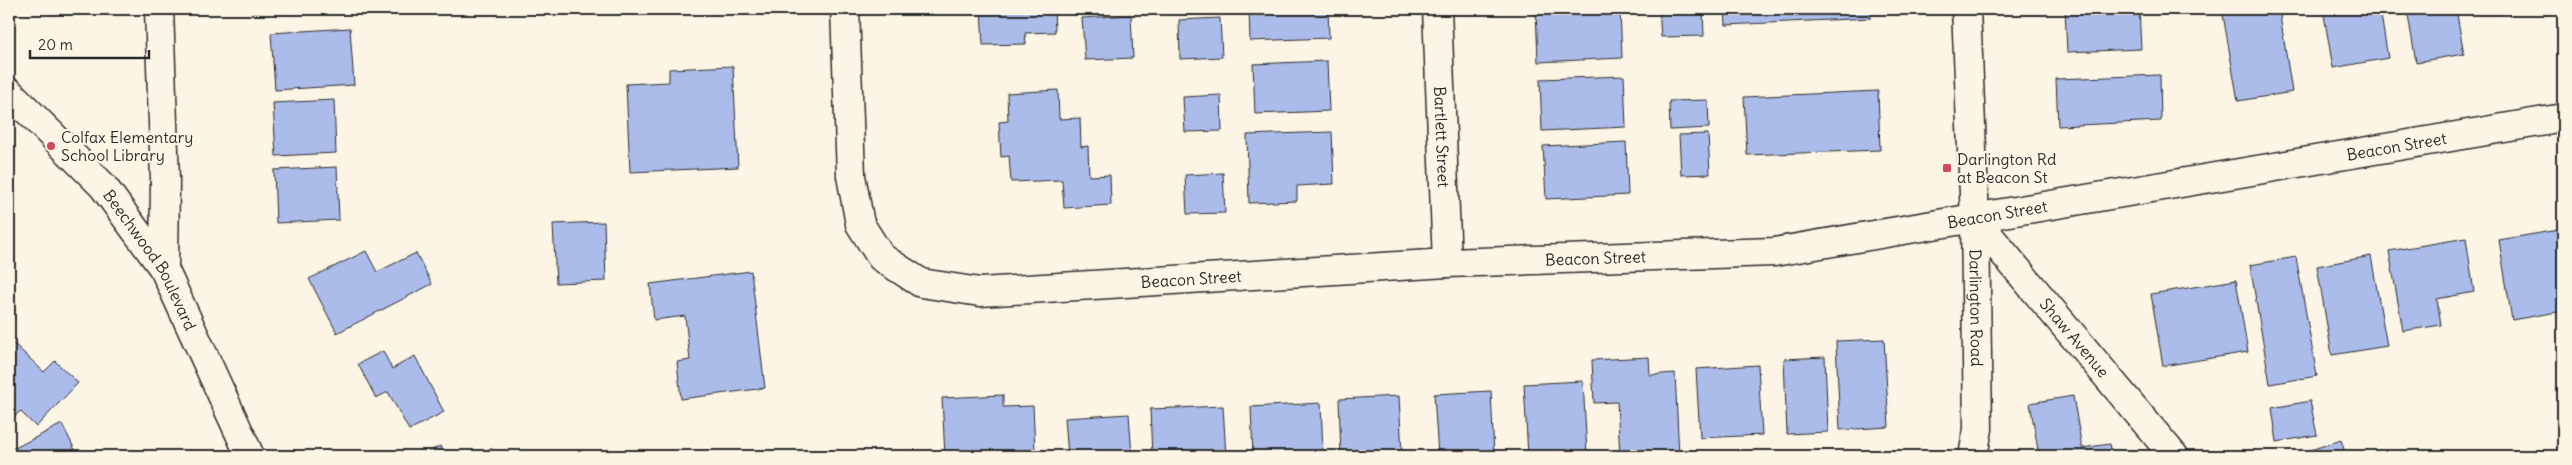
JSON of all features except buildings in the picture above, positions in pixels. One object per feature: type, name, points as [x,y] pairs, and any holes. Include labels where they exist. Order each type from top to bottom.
[{"type":"main road","points":[[159,9],[165,180],[164,269]]},
{"type":"main road","name":"Beacon Street","points":[[845,9],[851,176],[860,224],[881,257],[921,283],[980,292],[1447,263],[1774,252],[2563,118]]},
{"type":"main road","name":"Bartlett Street","points":[[1437,9],[1447,263]]},
{"type":"main road","name":"Darlington Road","points":[[1966,9],[1975,219],[1978,429],[1973,456]]},
{"type":"main road","name":"Beechwood Boulevard","points":[[9,92],[103,186],[164,269],[250,456]]},
{"type":"main road","name":"Shaw Avenue","points":[[1975,219],[2174,456]]},
{"type":"place","name":"Colfax Elementary School Library","points":[[51,146]]},
{"type":"place","name":"Darlington Rd at Beacon St","points":[[1947,168]]}]
